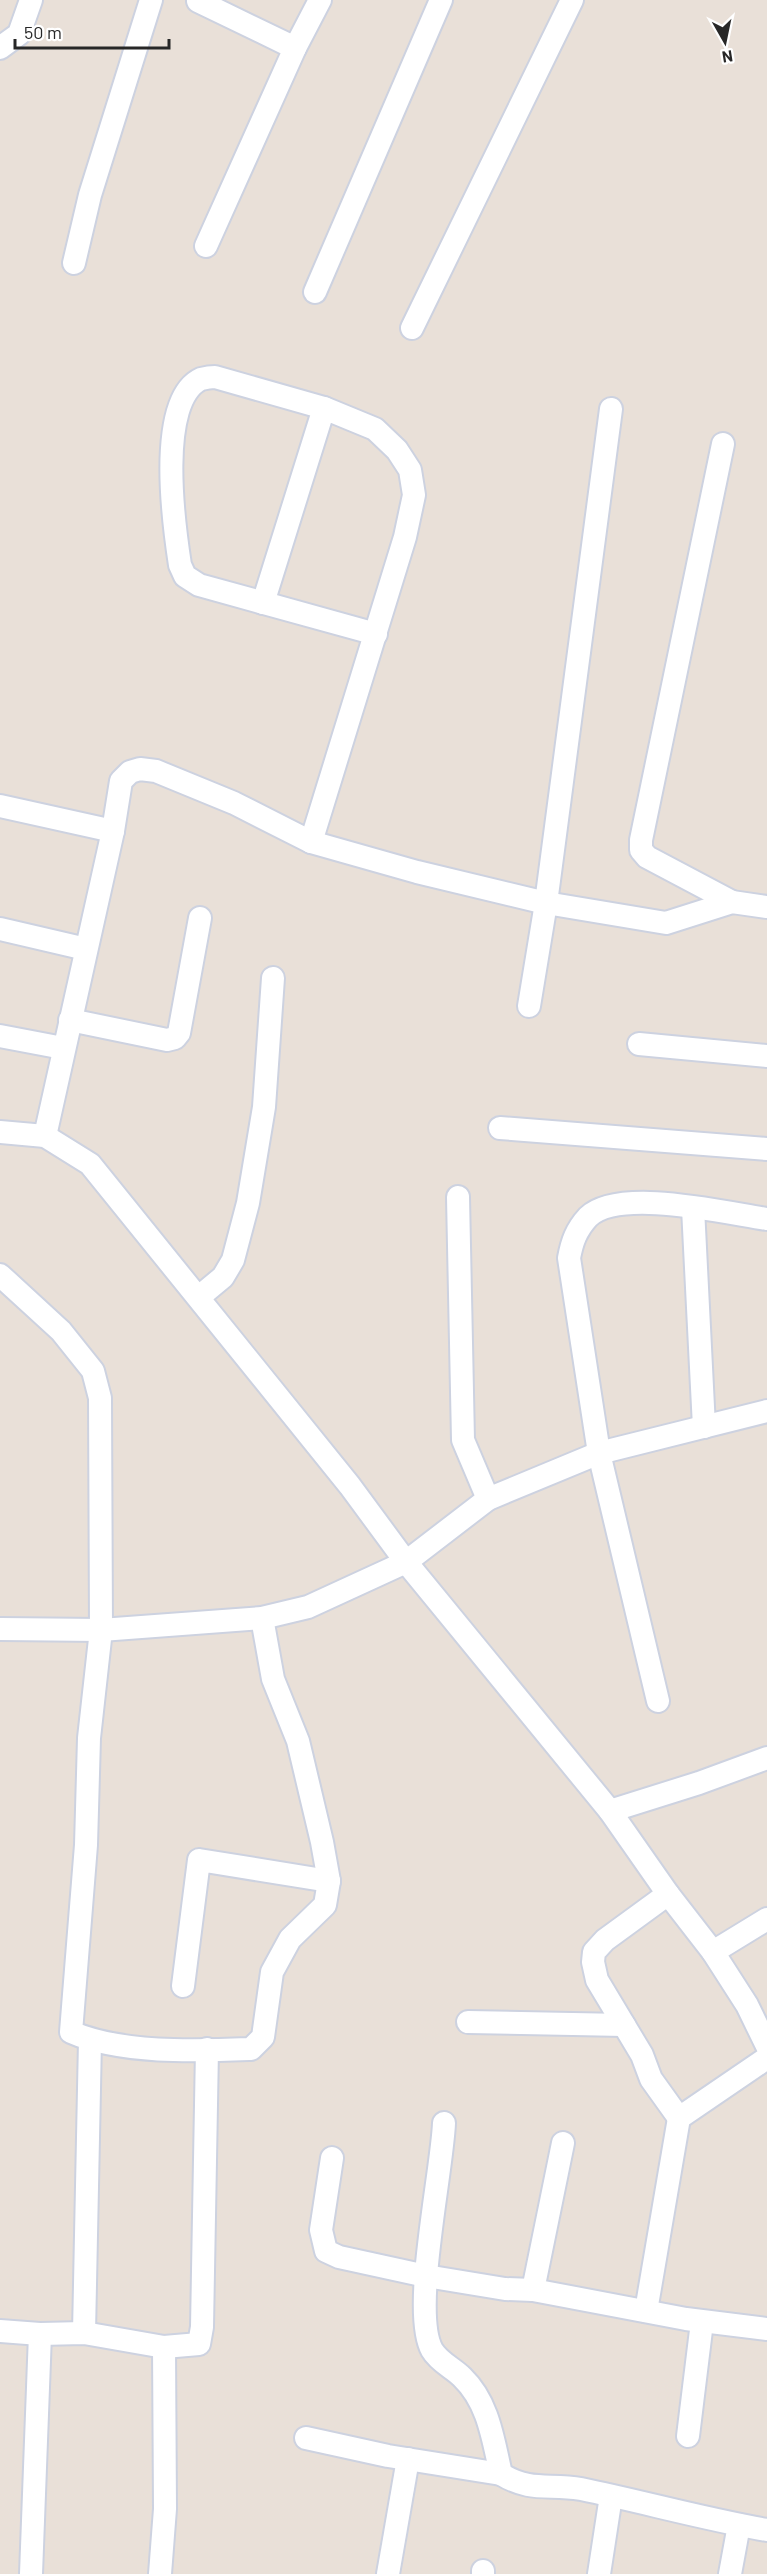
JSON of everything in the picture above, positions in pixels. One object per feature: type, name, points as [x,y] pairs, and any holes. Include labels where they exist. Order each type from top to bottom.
[{"type":"street","points":[[0,48],[20,34],[32,0]]},
{"type":"street","points":[[74,263],[93,185],[151,0]]},
{"type":"street","points":[[206,246],[295,48],[320,0]]},
{"type":"street","points":[[315,292],[441,0]]},
{"type":"street","points":[[412,328],[572,0]]},
{"type":"street","points":[[198,1],[295,48]]},
{"type":"street","points":[[311,842],[376,634],[405,537],[414,495],[410,470],[397,450],[375,429],[324,408],[215,376],[200,380],[186,392],[175,420],[171,460],[177,543],[185,576],[200,585],[376,634]]},
{"type":"street","points":[[262,603],[324,408]]},
{"type":"street","points":[[529,1006],[546,903],[611,409]]},
{"type":"street","points":[[723,444],[641,840],[641,850],[647,857],[732,902],[767,907]]},
{"type":"street","points":[[45,1136],[113,831],[121,781],[130,772],[140,769],[156,771],[234,803],[311,842],[417,872],[546,903],[666,923],[732,902]]},
{"type":"street","points":[[0,806],[113,831]]},
{"type":"street","points":[[70,1020],[167,1040],[175,1038],[179,1032],[200,918]]},
{"type":"street","points":[[0,929],[86,949]]},
{"type":"street","points":[[199,1297],[223,1277],[234,1260],[248,1203],[264,1107],[273,978]]},
{"type":"street","points":[[0,1036],[63,1048]]},
{"type":"street","points":[[639,1044],[767,1056]]},
{"type":"street","points":[[500,1128],[767,1149]]},
{"type":"street","points":[[0,1132],[45,1136],[90,1164],[350,1486],[406,1562],[610,1811],[668,1894],[713,1952],[747,2005],[767,2046]]},
{"type":"street","points":[[458,1197],[463,1440],[488,1499]]},
{"type":"street","points":[[658,1701],[599,1453],[569,1258],[574,1234],[590,1216],[614,1204],[644,1202],[767,1219]]},
{"type":"street","points":[[693,1208],[704,1427]]},
{"type":"street","points":[[0,1275],[61,1331],[93,1371],[100,1398],[102,1630],[89,1738],[86,1845],[71,2031],[90,2040],[151,2048],[251,2049],[263,2037],[272,1972],[291,1940],[325,1905],[329,1881],[322,1842],[298,1741],[273,1679],[262,1618]]},
{"type":"street","points":[[0,1629],[102,1630],[262,1618],[308,1607],[406,1562],[488,1499],[599,1453],[767,1411]]},
{"type":"street","points":[[610,1811],[699,1783],[767,1758]]},
{"type":"street","points":[[183,1986],[199,1860],[329,1881]]},
{"type":"street","points":[[646,2311],[679,2118],[651,2079],[642,2055],[593,1970],[594,1952],[605,1940],[668,1894]]},
{"type":"street","points":[[713,1952],[767,1919]]},
{"type":"street","points":[[468,2022],[624,2025]]},
{"type":"street","points":[[84,2333],[90,2040]]},
{"type":"street","points":[[0,2331],[40,2334],[84,2333],[164,2348],[199,2344],[202,2327],[207,2049]]},
{"type":"street","points":[[679,2118],[767,2058]]},
{"type":"street","points":[[444,2123],[426,2276],[424,2318],[432,2350],[463,2378],[486,2411],[501,2474]]},
{"type":"street","points":[[533,2290],[563,2143]]},
{"type":"street","points":[[332,2158],[321,2230],[326,2251],[339,2257],[426,2276],[505,2289],[533,2290],[702,2322],[767,2329]]},
{"type":"street","points":[[688,2436],[702,2322]]},
{"type":"street","points":[[31,2574],[40,2334]]},
{"type":"street","points":[[160,2574],[165,2509],[164,2348]]},
{"type":"street","points":[[306,2438],[408,2459],[501,2474],[515,2482],[533,2487],[570,2487],[767,2530]]},
{"type":"street","points":[[388,2574],[408,2459]]},
{"type":"street","points":[[599,2574],[611,2496]]},
{"type":"street","points":[[730,2574],[739,2525]]}]
